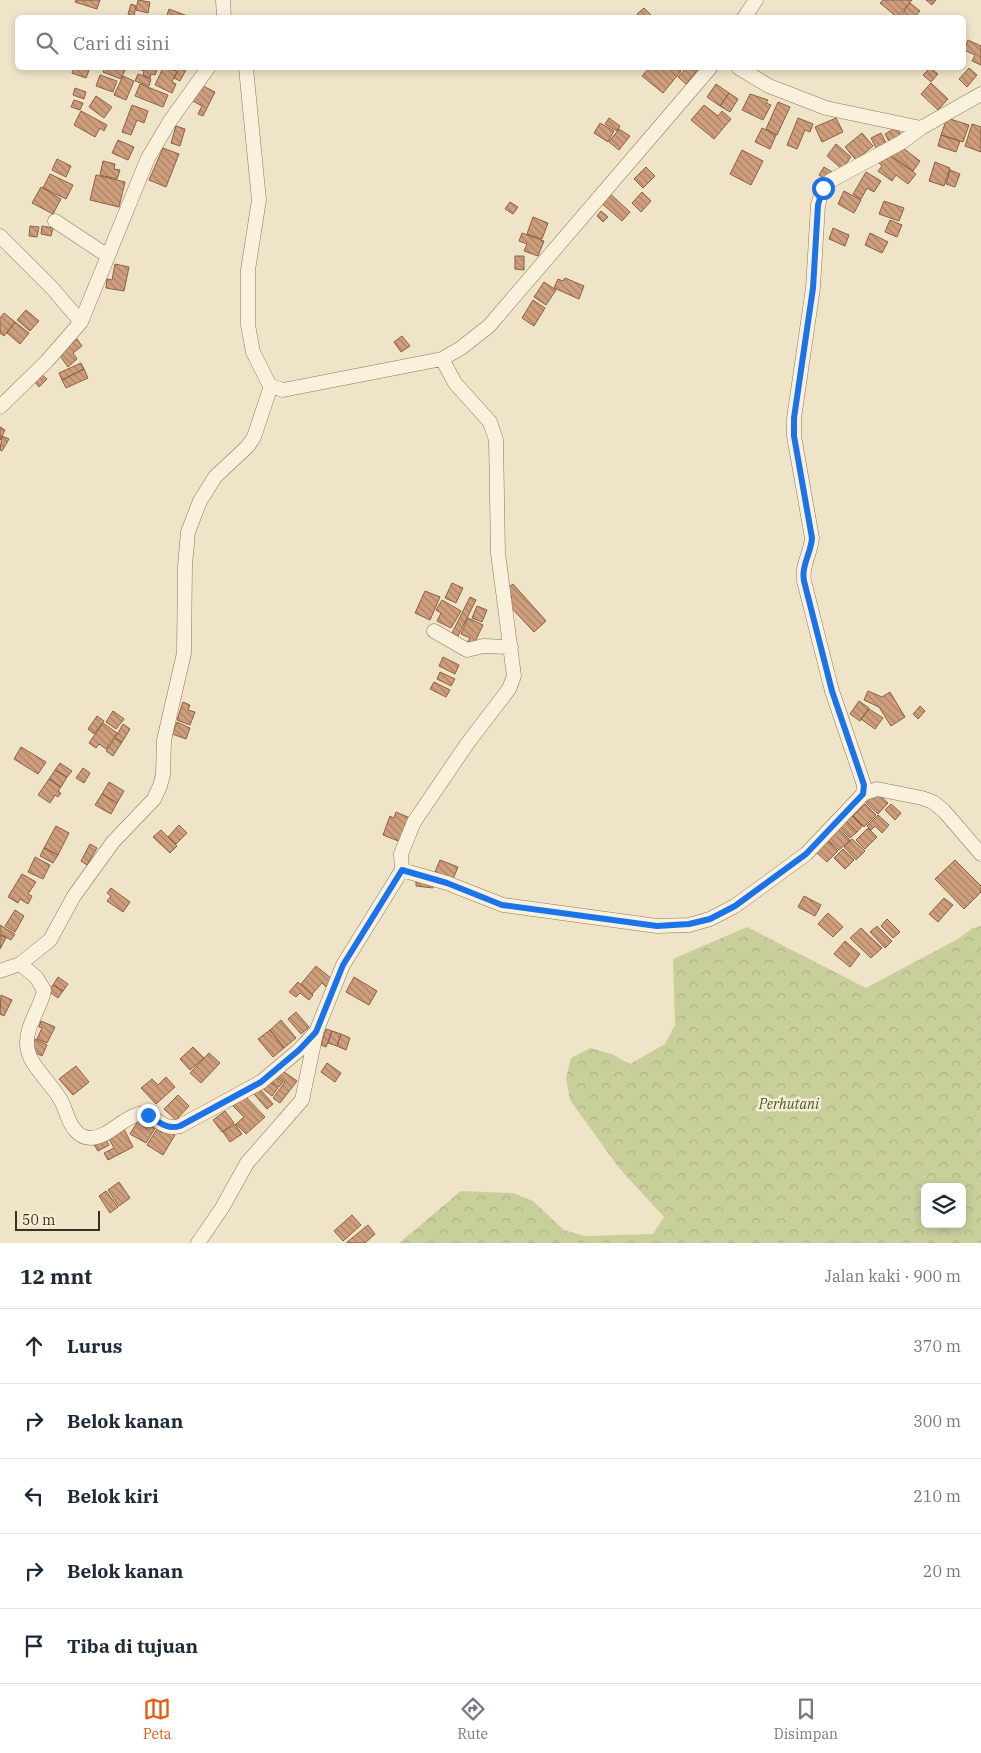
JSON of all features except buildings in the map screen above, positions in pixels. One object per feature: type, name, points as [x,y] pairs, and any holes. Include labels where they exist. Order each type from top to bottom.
[{"type":"street","points":[[746,15],[756,0]]},
{"type":"street","points":[[0,407],[47,361],[80,322],[148,158],[170,121],[207,70]]},
{"type":"street","points":[[0,972],[20,964],[50,940],[74,896],[113,842],[154,799],[163,775],[164,740],[184,653],[185,566],[188,532],[200,501],[215,477],[248,446],[254,437],[272,386],[254,352],[248,325],[248,270],[259,200],[246,70]]},
{"type":"street","points":[[272,386],[290,390],[442,359],[461,348],[488,326],[708,70]]},
{"type":"street","points":[[742,70],[769,86],[826,108],[921,128]]},
{"type":"street","points":[[863,794],[864,785],[832,691],[804,581],[804,568],[811,548],[812,538],[794,436],[794,418],[813,288],[818,205],[823,188],[830,181],[902,142],[921,128],[981,94]]},
{"type":"street","points":[[54,221],[108,256]]},
{"type":"street","points":[[0,236],[52,288],[80,322]]},
{"type":"street","points":[[198,1243],[222,1208],[247,1163],[302,1100],[316,1032],[343,965],[402,870],[402,854],[414,822],[467,744],[509,690],[514,676],[498,553],[496,440],[490,422],[456,383],[442,359]]},
{"type":"street","points":[[434,631],[467,650],[483,646],[511,647]]},
{"type":"street","points":[[402,870],[447,883],[502,905],[657,926],[689,924],[710,919],[735,906],[806,854],[863,794],[878,790],[922,798],[933,802],[944,811],[981,854]]},
{"type":"street","points":[[20,964],[36,977],[44,990],[27,1040],[28,1054],[60,1098],[73,1128],[80,1135],[89,1138],[97,1137],[138,1114],[148,1115],[172,1129],[180,1126],[261,1082],[299,1050],[316,1032]]},
{"type":"green space","name":"Perhutani","points":[[981,926],[981,1243],[399,1243],[461,1191],[513,1193],[533,1201],[564,1230],[585,1236],[653,1234],[664,1217],[619,1168],[570,1100],[566,1078],[571,1058],[590,1048],[612,1054],[630,1064],[665,1044],[675,1025],[673,959],[747,927],[866,988],[956,940],[973,928]]},
{"type":"route","points":[[148,1115],[166,1127],[172,1129],[180,1126],[202,1116],[261,1082],[299,1050],[316,1032],[343,965],[402,870],[433,878],[502,905],[657,926],[689,924],[710,919],[735,906],[806,854],[863,794],[864,785],[832,691],[816,634],[803,575],[812,538],[794,436],[794,418],[813,288],[818,205],[823,188]]}]
